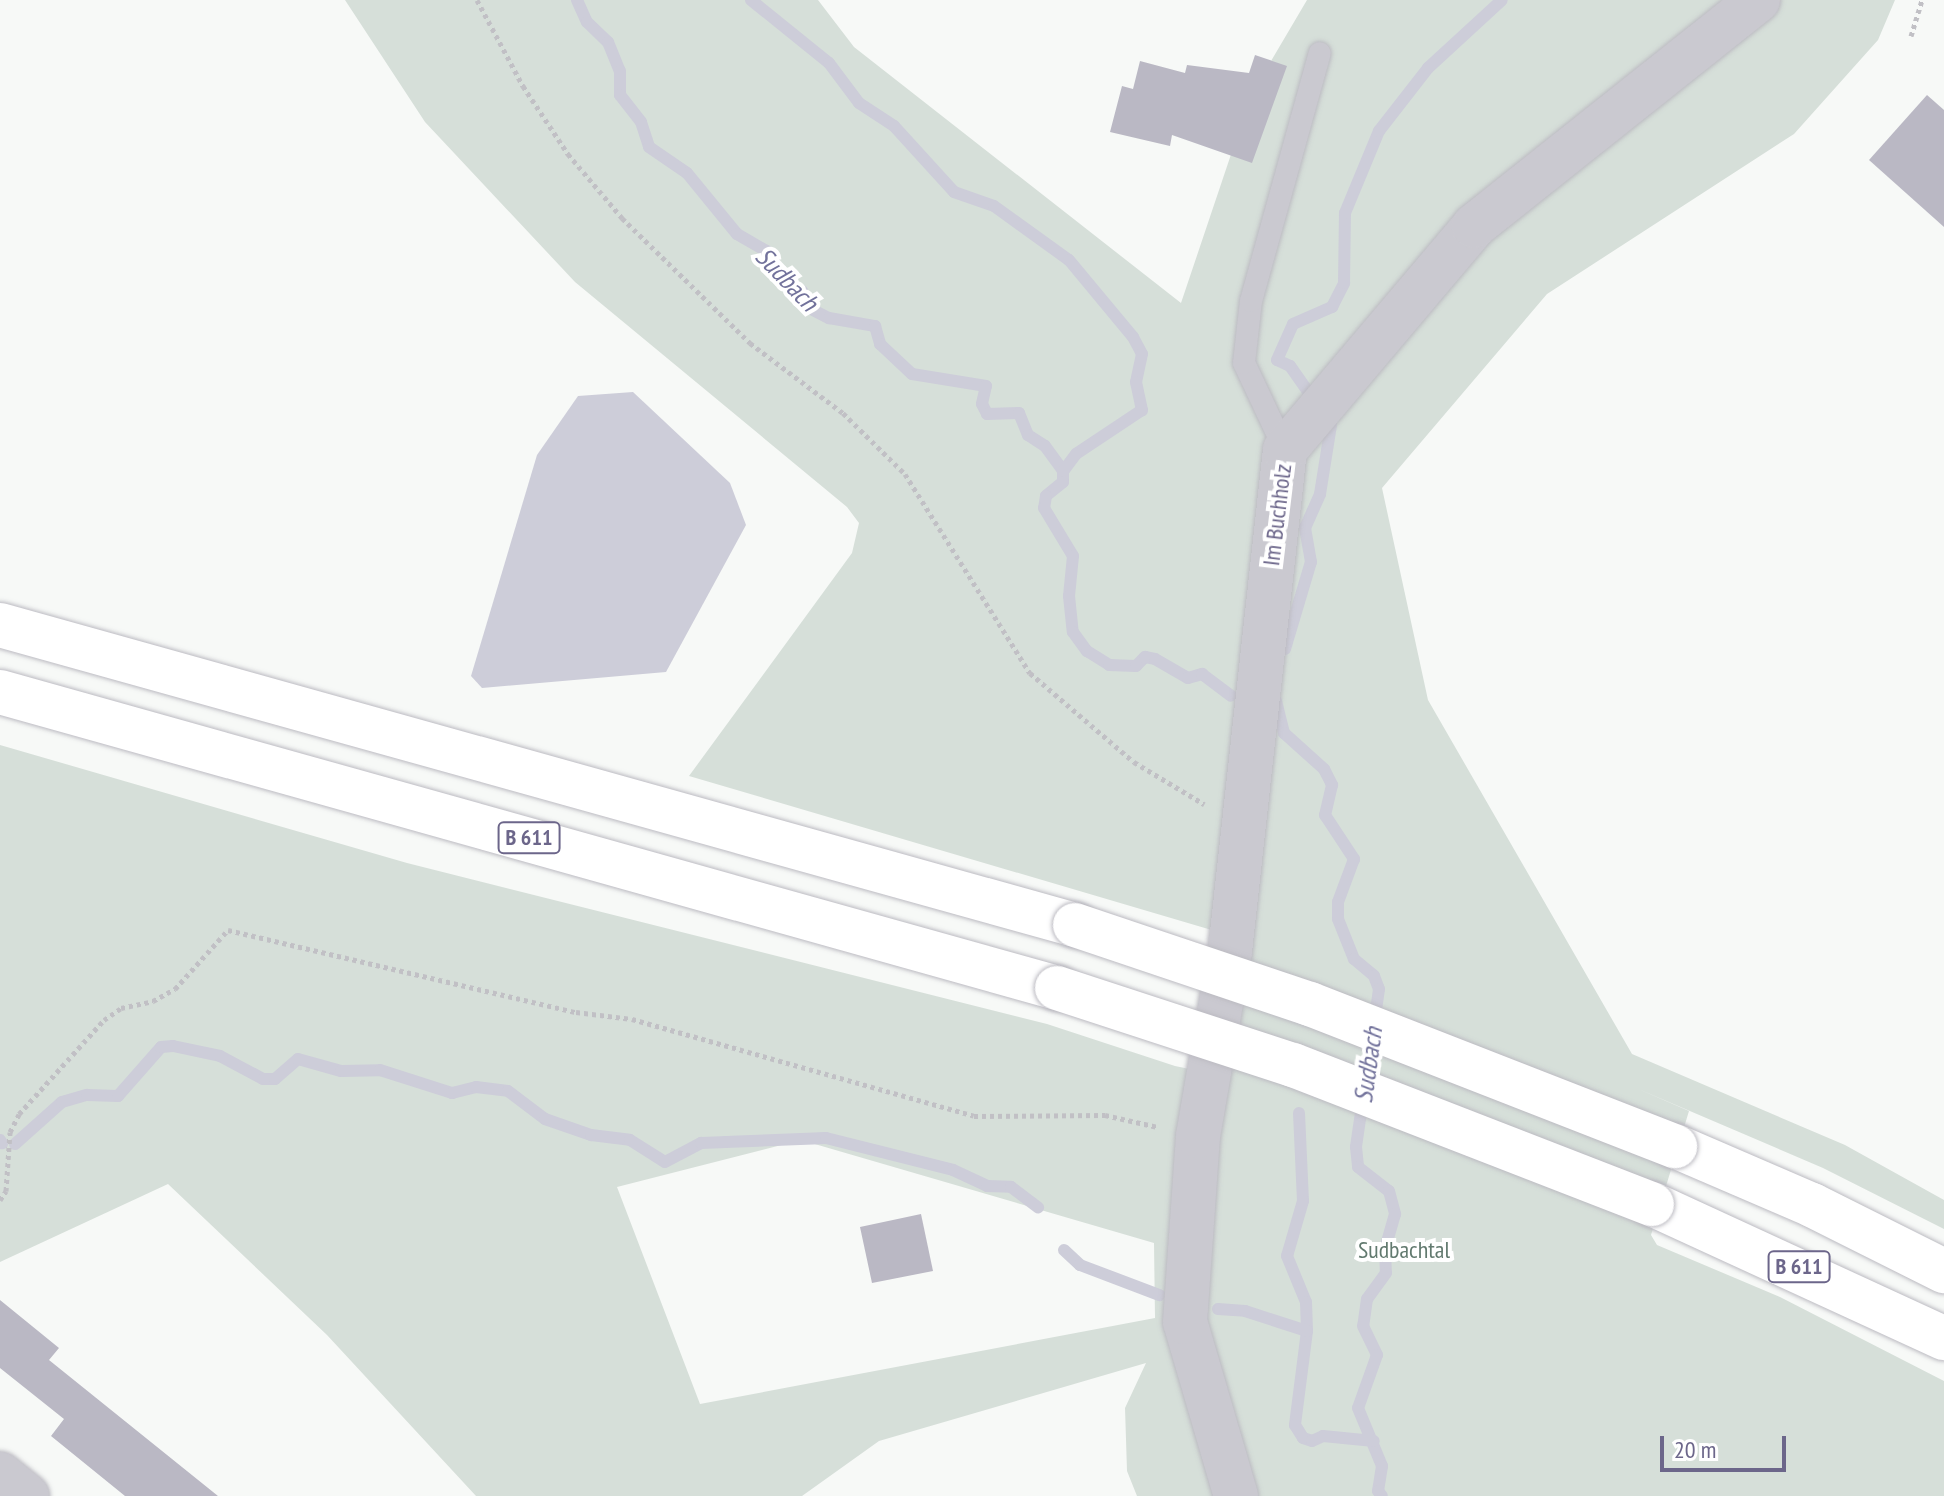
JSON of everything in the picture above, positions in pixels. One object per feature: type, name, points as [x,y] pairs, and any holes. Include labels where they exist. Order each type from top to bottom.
[{"type":"highway","name":"B 611","points":[[0,625],[1075,925],[1310,1004],[1675,1146],[1812,1205],[1944,1271]]},
{"type":"highway","name":"B 611","points":[[0,692],[1057,988],[1293,1065],[1652,1204],[1944,1338]]},
{"type":"street","name":"Im Buchholz","points":[[1198,1136],[1230,951],[1240,826],[1285,450],[1474,226],[1758,0]]},
{"type":"street","points":[[1198,1136],[1185,1322],[1236,1496]]},
{"type":"street","points":[[0,1474],[27,1496]]},
{"type":"lane","points":[[1285,450],[1244,363],[1251,301],[1320,53]]},
{"type":"path","points":[[477,0],[523,86],[568,154],[622,218],[750,343],[843,413],[905,474],[1030,673],[1134,762],[1240,826]]},
{"type":"path","points":[[1911,36],[1922,0]]},
{"type":"path","points":[[0,1200],[6,1191],[10,1132],[19,1114],[104,1020],[121,1008],[153,1001],[175,989],[228,930],[576,1012],[632,1019],[974,1116],[1105,1115],[1198,1136]]},
{"type":"green space","name":"Sudbachtal","points":[[345,0],[818,0],[854,47],[1181,303],[1251,95],[1307,0],[1895,0],[1878,40],[1794,134],[1547,294],[1382,488],[1428,700],[1632,1054],[1845,1145],[1944,1200],[1944,1229],[1823,1168],[1636,1088],[1689,1111],[1651,1235],[1657,1245],[1780,1297],[1944,1381],[1944,1496],[1137,1496],[1127,1471],[1125,1408],[1146,1363],[879,1441],[802,1496],[476,1496],[327,1335],[168,1184],[0,1262],[0,745],[407,863],[1047,1024],[1175,1066],[1228,1077],[1215,931],[689,776],[852,553],[859,523],[847,507],[575,282],[425,122]],"holes":[[[801,1140],[1154,1243],[1155,1318],[700,1404],[617,1187]]]},
{"type":"shaded area","points":[[633,392],[730,483],[746,525],[666,672],[482,688],[471,676],[537,455],[578,396]]},
{"type":"building","points":[[1255,55],[1287,66],[1252,163],[1172,135],[1170,146],[1110,132],[1122,86],[1133,89],[1140,61],[1185,73],[1187,65],[1249,73]]},
{"type":"building","points":[[1927,95],[1944,110],[1944,227],[1869,160]]},
{"type":"building","points":[[921,1214],[933,1271],[872,1283],[860,1227]]},
{"type":"building","points":[[0,1300],[59,1348],[49,1360],[218,1496],[125,1496],[51,1436],[64,1419],[0,1368]]},
{"type":"waterway","name":"Sudbach","points":[[577,0],[587,22],[608,42],[620,71],[620,95],[641,122],[649,147],[687,173],[737,234],[767,251],[786,281],[802,291],[807,307],[829,318],[875,326],[880,344],[912,374],[986,386],[982,404],[987,414],[1019,413],[1028,435],[1045,446],[1063,471],[1063,482],[1046,496],[1044,508],[1073,556],[1069,596],[1073,632],[1087,651],[1109,665],[1136,666],[1145,657],[1155,659],[1188,678],[1202,674],[1231,696]]},
{"type":"waterway","points":[[751,0],[829,63],[859,103],[894,126],[954,192],[994,206],[1069,260],[1133,337],[1142,354],[1136,382],[1142,410],[1076,454],[1063,471]]},
{"type":"waterway","points":[[1309,393],[1290,366],[1277,360],[1293,324],[1332,307],[1344,283],[1345,213],[1379,131],[1428,68],[1502,0]]},
{"type":"waterway","points":[[1285,649],[1311,562],[1305,528],[1320,494],[1331,425]]},
{"type":"waterway","name":"Sudbach","points":[[1276,701],[1284,733],[1324,769],[1332,785],[1325,815],[1354,859],[1338,902],[1338,919],[1354,959],[1374,976],[1379,989],[1375,1019]]},
{"type":"waterway","name":"Sudbach","points":[[1372,1037],[1356,1147],[1358,1167],[1389,1191],[1395,1214],[1385,1248],[1386,1273],[1367,1299],[1363,1326],[1377,1355],[1358,1408],[1382,1466],[1378,1491],[1382,1496]]},
{"type":"waterway","points":[[15,1144],[62,1102],[87,1095],[118,1096],[161,1047],[173,1046],[220,1056],[263,1079],[275,1079],[298,1059],[341,1071],[380,1070],[452,1093],[476,1087],[508,1091],[545,1119],[591,1135],[630,1140],[665,1162],[701,1143],[826,1138],[953,1170],[987,1186],[1011,1187],[1038,1207]]},
{"type":"waterway","name":"Sudbach","points":[[1299,1113],[1303,1201],[1287,1256],[1306,1302],[1307,1331],[1295,1425],[1303,1438],[1312,1441],[1323,1436],[1374,1441]]},
{"type":"waterway","points":[[1064,1250],[1080,1265],[1159,1295]]},
{"type":"waterway","points":[[1218,1309],[1245,1311],[1307,1331]]}]
